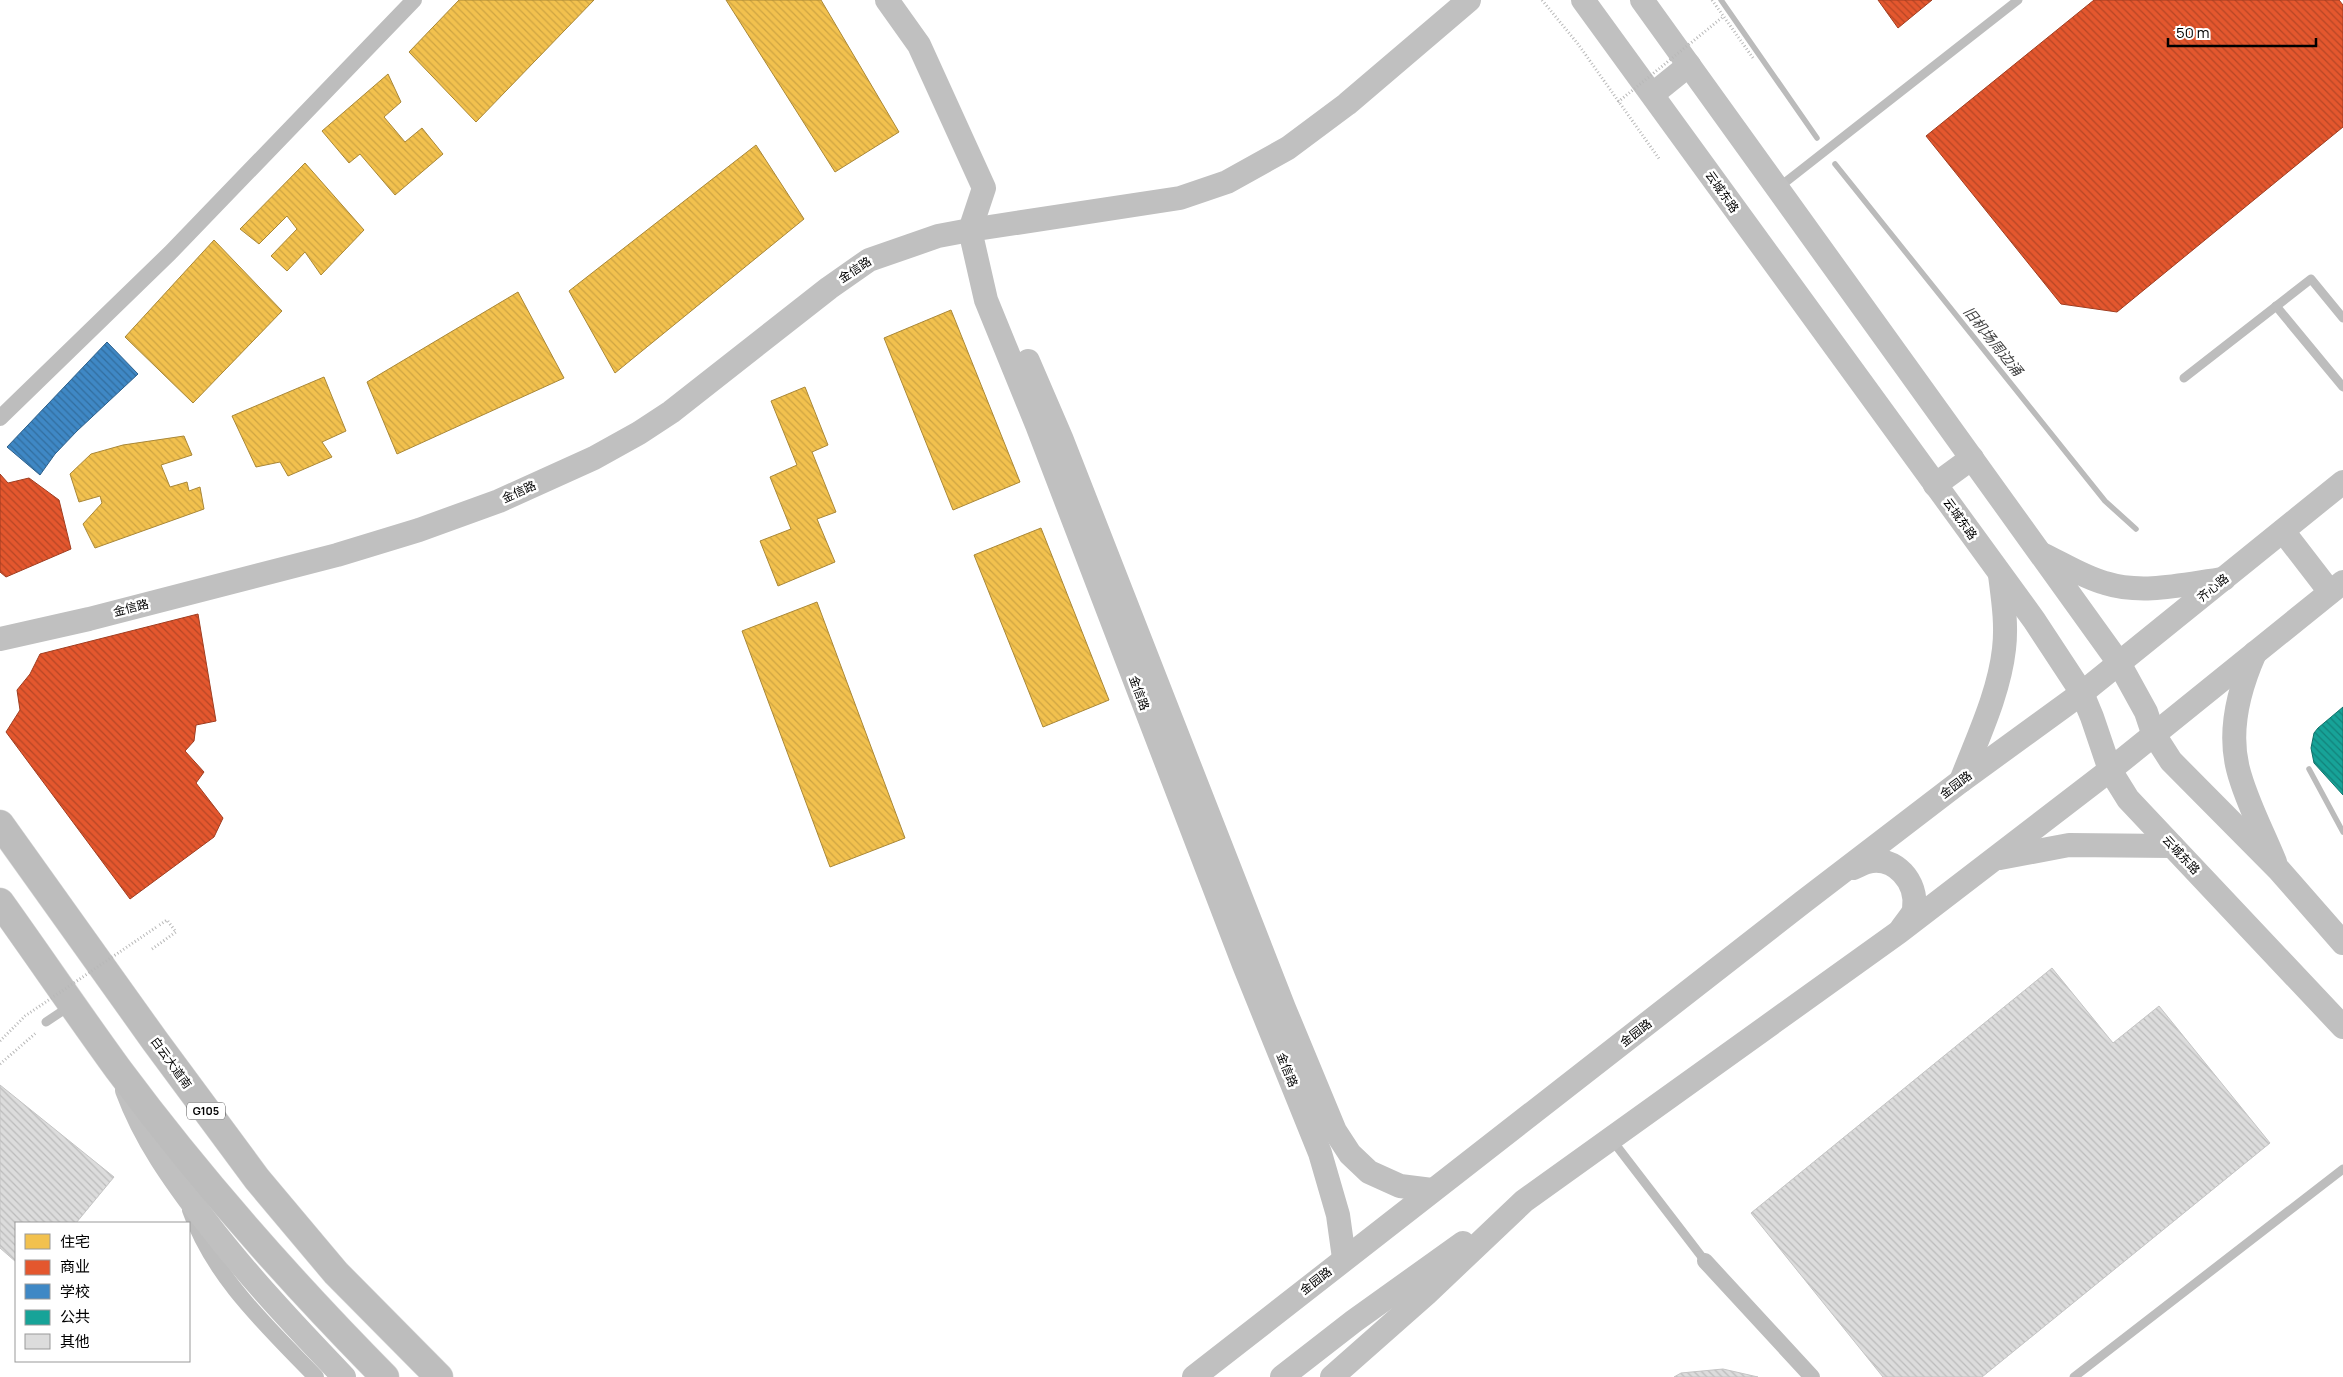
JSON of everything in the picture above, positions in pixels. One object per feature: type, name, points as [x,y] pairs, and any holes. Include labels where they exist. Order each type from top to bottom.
[{"type":"highway","name":"白云大道南","points":[[0,824],[144,1026],[257,1179],[336,1273],[439,1377]]},
{"type":"highway","points":[[0,902],[119,1070],[283,1271],[385,1377]]},
{"type":"main road","points":[[887,0],[918,45],[984,188],[970,230],[1180,198],[1227,182],[1288,148],[1347,104],[1469,2]]},
{"type":"main road","name":"云城东路","points":[[1584,0],[2000,573],[2082,693],[2092,716],[2110,770],[2128,799],[2343,1027]]},
{"type":"main road","points":[[1642,0],[2119,663],[2146,712],[2154,733],[2171,761],[2183,776],[2279,870],[2343,943]]},
{"type":"main road","points":[[1653,94],[1689,65]]},
{"type":"main road","name":"金信路","points":[[4,639],[337,555],[419,530],[499,501],[594,458],[639,433],[671,412],[829,288],[868,260],[929,239],[970,230]]},
{"type":"main road","name":"金信路","points":[[970,230],[1000,291],[1062,440],[1280,999],[1335,1131],[1350,1154],[1369,1172],[1400,1186],[1432,1190]]},
{"type":"main road","name":"金信路","points":[[970,230],[986,300],[1040,434],[1244,965],[1320,1153],[1338,1215],[1344,1258]]},
{"type":"main road","points":[[1935,485],[1972,458]]},
{"type":"main road","name":"齐心路","points":[[2082,693],[2343,482]]},
{"type":"main road","points":[[1282,1377],[1416,1275],[1612,1140],[1899,932],[2110,770],[2337,586],[2283,531]]},
{"type":"main road","points":[[2040,553],[2088,577],[2128,588],[2163,588],[2225,579]]},
{"type":"main road","points":[[1961,781],[1996,688],[2004,649],[2005,621],[2000,573]]},
{"type":"main road","points":[[2256,651],[2241,686],[2236,706],[2235,742],[2238,768],[2279,870]]},
{"type":"main road","name":"金园路","points":[[1194,1377],[1344,1258],[1961,781],[2082,693]]},
{"type":"main road","points":[[1995,859],[2069,845],[2172,846]]},
{"type":"main road","points":[[1843,873],[1868,862],[1885,862],[1905,874],[1912,889],[1914,910],[1899,932]]},
{"type":"main road","points":[[119,1070],[145,1132],[183,1191],[248,1275],[344,1377]]},
{"type":"main road","points":[[1332,1377],[1426,1294],[1524,1202]]},
{"type":"street","points":[[0,418],[170,253],[414,0]]},
{"type":"street","points":[[183,1191],[201,1238],[213,1258],[261,1321],[316,1377]]},
{"type":"street","points":[[1705,1261],[1812,1377]]},
{"type":"lane","points":[[1778,189],[2018,0]]},
{"type":"lane","points":[[2184,378],[2311,278],[2343,318]]},
{"type":"lane","points":[[2276,306],[2343,387]]},
{"type":"lane","points":[[46,1022],[72,1004]]},
{"type":"lane","points":[[1612,1140],[1705,1261]]},
{"type":"lane","points":[[2074,1377],[2343,1169]]},
{"type":"path","points":[[1542,0],[1578,44],[1660,160]]},
{"type":"path","points":[[1712,0],[1753,58]]},
{"type":"path","points":[[1618,102],[1724,16]]},
{"type":"path","points":[[0,1041],[25,1016],[167,920],[176,932],[152,949]]},
{"type":"path","points":[[0,1064],[46,1022]]},
{"type":"building: 住宅","points":[[459,0],[594,0],[476,122],[409,52]]},
{"type":"building: 住宅","points":[[726,0],[821,0],[899,132],[835,172]]},
{"type":"building: 住宅","points":[[388,74],[401,102],[384,117],[405,142],[422,128],[443,154],[395,195],[360,154],[349,163],[322,131]]},
{"type":"building: 住宅","points":[[756,145],[804,219],[615,373],[569,291]]},
{"type":"building: 住宅","points":[[305,163],[364,230],[321,275],[305,252],[287,271],[271,256],[297,229],[287,216],[259,244],[240,229]]},
{"type":"building: 住宅","points":[[214,240],[282,311],[193,403],[125,337]]},
{"type":"building: 住宅","points":[[518,292],[564,378],[397,454],[367,382]]},
{"type":"building: 住宅","points":[[951,310],[1020,482],[953,510],[884,338]]},
{"type":"building: 住宅","points":[[324,377],[346,431],[322,442],[332,457],[288,476],[280,462],[256,467],[232,416]]},
{"type":"building: 住宅","points":[[805,387],[828,445],[812,452],[836,512],[817,519],[835,562],[778,586],[760,541],[791,529],[770,477],[797,465],[771,401]]},
{"type":"building: 住宅","points":[[184,436],[192,455],[161,465],[170,487],[187,482],[189,491],[200,487],[204,509],[95,548],[83,524],[102,503],[100,496],[79,502],[70,474],[91,454],[123,445]]},
{"type":"building: 住宅","points":[[1041,528],[1109,700],[1043,727],[974,555]]},
{"type":"building: 住宅","points":[[817,602],[905,838],[830,867],[742,631]]},
{"type":"building: 商业","points":[[1878,0],[1932,0],[1898,28]]},
{"type":"building: 商业","points":[[2094,0],[2339,0],[2343,5],[2343,127],[2117,312],[2061,304],[1926,136]]},
{"type":"building: 商业","points":[[0,474],[8,483],[29,478],[59,500],[71,549],[6,577],[0,572]]},
{"type":"building: 商业","points":[[198,614],[216,721],[196,725],[194,741],[185,751],[204,772],[196,783],[223,818],[214,837],[130,899],[6,732],[20,710],[17,690],[30,674],[40,654]]},
{"type":"building: 学校","points":[[107,342],[138,374],[77,431],[55,454],[40,475],[7,447]]},
{"type":"building: 公共","points":[[2343,707],[2343,795],[2314,763],[2311,748],[2314,733]]},
{"type":"building: 其他","points":[[2052,968],[2113,1043],[2159,1006],[2270,1143],[1982,1377],[1883,1377],[1751,1213]]},
{"type":"building: 其他","points":[[0,1085],[114,1177],[77,1222],[15,1222],[15,1261],[0,1248]]},
{"type":"building: 其他","points":[[1723,1369],[1758,1377],[1674,1377],[1681,1373]]},
{"type":"waterway","name":"旧机场周边涌","points":[[1721,0],[1817,138]]},
{"type":"waterway","name":"旧机场周边涌","points":[[1835,164],[2105,501],[2136,529]]},
{"type":"waterway","name":"旧机场周边涌","points":[[2309,769],[2343,832]]}]
